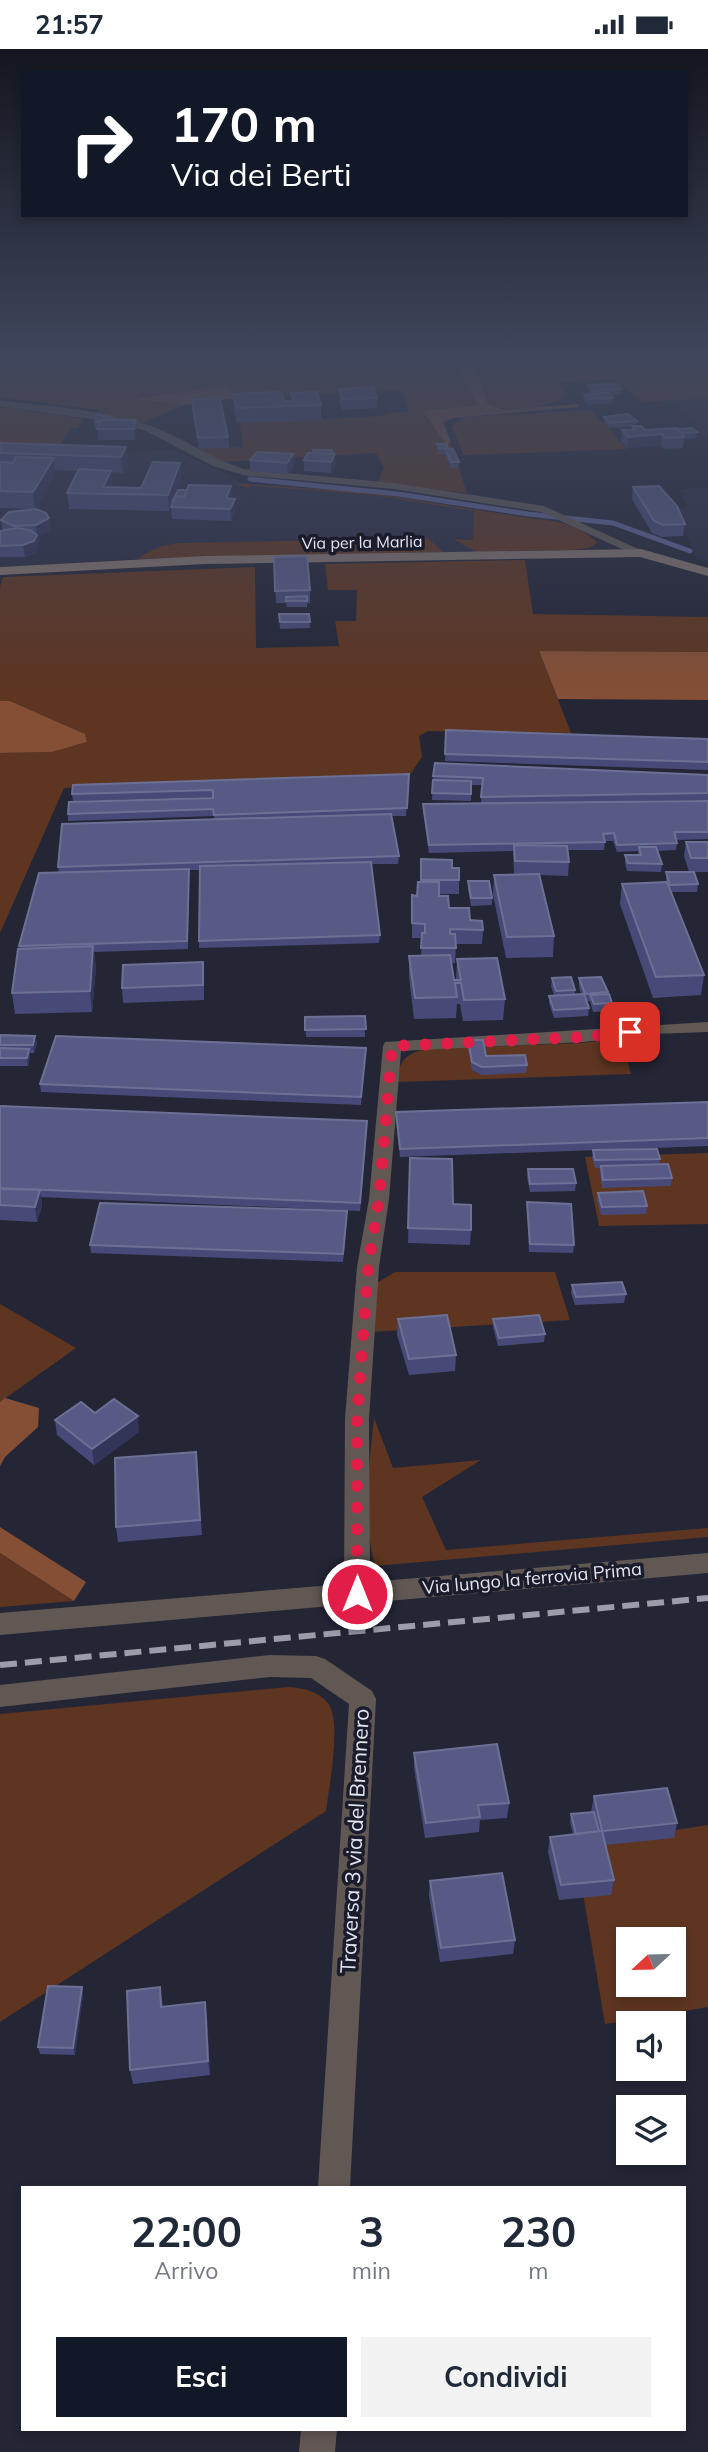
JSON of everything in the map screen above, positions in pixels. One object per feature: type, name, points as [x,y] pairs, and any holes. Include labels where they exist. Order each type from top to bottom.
[{"type":"street","points":[[240,471],[441,492],[556,513],[641,553]]},
{"type":"street","name":"Via per la Marlia","points":[[0,571],[205,561],[641,553],[708,572]]},
{"type":"street","points":[[357,1594],[357,1419],[368,1267],[379,1199],[392,1046],[583,1037],[654,1029],[708,1027]]},
{"type":"street","name":"Via lungo la ferrovia Prima","points":[[0,1624],[708,1563]]},
{"type":"street","name":"Traversa 3 via del Brennero","points":[[0,1696],[270,1666],[316,1667],[363,1699],[334,2186]]},
{"type":"street","points":[[317,2452],[319,2431]]},
{"type":"shaded area","points":[[0,471],[220,471],[238,479],[238,485],[248,488],[253,486],[372,495],[474,511],[473,540],[454,537],[477,552],[443,552],[428,538],[178,543],[158,547],[136,559],[0,567]]},
{"type":"shaded area","points":[[382,471],[460,471],[467,493],[378,482]]},
{"type":"shaded area","points":[[233,483],[365,492],[551,521],[576,528],[597,543],[589,548],[572,550],[477,552],[453,539],[473,540],[474,511],[372,495],[253,486],[248,488]]},
{"type":"shaded area","points":[[708,488],[708,562],[696,559],[677,509],[689,507],[678,489]]},
{"type":"shaded area","points":[[428,538],[443,552],[136,559],[158,547],[178,543]]},
{"type":"shaded area","points":[[525,560],[533,614],[708,617],[708,652],[539,651],[571,733],[428,731],[419,736],[422,757],[409,776],[64,788],[0,933],[0,753],[52,752],[87,742],[85,734],[10,701],[0,701],[0,587],[3,577],[255,567],[256,648],[339,646],[335,621],[356,621],[357,590],[328,590],[325,564]]},
{"type":"shaded area","points":[[539,651],[708,652],[708,700],[558,699]]},
{"type":"shaded area","points":[[0,701],[10,701],[85,734],[87,742],[52,752],[0,753]]},
{"type":"shaded area","points":[[621,1038],[631,1074],[397,1082],[404,1060],[425,1049],[582,1043]]},
{"type":"shaded area","points":[[708,1153],[708,1224],[599,1226],[585,1157]]},
{"type":"shaded area","points":[[395,1272],[555,1272],[570,1320],[371,1332],[375,1284]]},
{"type":"shaded area","points":[[0,1304],[76,1348],[0,1402]]},
{"type":"shaded area","points":[[5,1398],[39,1408],[38,1427],[5,1457],[0,1466],[0,1402]]},
{"type":"shaded area","points":[[374,1418],[393,1468],[481,1460],[422,1497],[446,1550],[708,1528],[708,1537],[375,1566],[368,1511]]},
{"type":"shaded area","points":[[0,1527],[86,1582],[74,1601],[0,1553]]},
{"type":"shaded area","points":[[0,1553],[74,1601],[0,1607]]},
{"type":"shaded area","points":[[289,1687],[315,1693],[328,1703],[332,1712],[334,1739],[326,1811],[0,2022],[0,1714]]},
{"type":"shaded area","points":[[708,1825],[708,2007],[684,2011],[616,2011],[616,2022],[605,2024],[575,1846]]},
{"type":"building","points":[[0,471],[46,471],[33,492],[0,491]]},
{"type":"building","points":[[78,471],[111,471],[103,487],[141,488],[149,471],[177,471],[168,495],[67,493]]},
{"type":"building","points":[[189,485],[231,486],[226,498],[235,499],[230,509],[171,507],[176,496],[184,497]]},
{"type":"building","points":[[659,486],[677,506],[685,524],[663,525],[654,521],[633,487]]},
{"type":"building","points":[[178,490],[187,490],[184,497],[176,496],[172,502]]},
{"type":"building","points":[[36,509],[46,513],[49,518],[36,525],[14,526],[1,520],[9,512]]},
{"type":"building","points":[[17,528],[30,530],[37,535],[34,541],[23,545],[0,546],[0,531]]},
{"type":"building","points":[[307,556],[310,590],[275,591],[274,557]]},
{"type":"building","points":[[307,596],[307,601],[286,601],[286,597]]},
{"type":"building","points":[[279,614],[309,614],[310,622],[280,622]]},
{"type":"building","points":[[446,730],[708,739],[708,762],[445,754]]},
{"type":"building","points":[[435,763],[708,775],[708,793],[481,797],[483,778],[433,776]]},
{"type":"building","points":[[409,774],[407,808],[214,815],[213,809],[68,814],[69,802],[213,798],[213,790],[72,794],[73,785]]},
{"type":"building","points":[[433,780],[471,781],[471,794],[432,793]]},
{"type":"building","points":[[708,801],[708,832],[674,832],[677,843],[617,845],[614,833],[603,834],[605,842],[429,845],[423,804]]},
{"type":"building","points":[[391,814],[399,856],[58,867],[62,824]]},
{"type":"building","points":[[686,842],[708,842],[708,858],[691,858]]},
{"type":"building","points":[[514,845],[567,846],[569,862],[515,861]]},
{"type":"building","points":[[639,847],[656,847],[662,864],[628,863],[625,855],[641,855]]},
{"type":"building","points":[[421,859],[452,860],[452,868],[459,868],[459,880],[421,880]]},
{"type":"building","points":[[371,862],[380,935],[199,941],[200,866]]},
{"type":"building","points":[[189,869],[187,941],[19,946],[39,873]]},
{"type":"building","points":[[666,872],[694,872],[698,884],[670,885]]},
{"type":"building","points":[[539,874],[554,936],[507,937],[494,875]]},
{"type":"building","points":[[468,881],[489,881],[492,898],[471,898]]},
{"type":"building","points":[[418,882],[439,882],[439,896],[448,896],[449,908],[469,908],[470,920],[482,921],[483,930],[450,929],[450,934],[455,934],[456,948],[421,948],[425,924],[412,923],[412,895],[417,896]]},
{"type":"building","points":[[667,882],[704,975],[656,977],[622,884]]},
{"type":"building","points":[[93,946],[90,991],[12,993],[18,949]]},
{"type":"building","points":[[450,955],[454,980],[461,980],[457,959],[497,958],[505,999],[464,1000],[461,983],[455,983],[457,997],[415,998],[409,956]]},
{"type":"building","points":[[203,962],[203,985],[122,988],[123,965]]},
{"type":"building","points":[[571,977],[575,990],[556,991],[552,978]]},
{"type":"building","points":[[601,977],[608,992],[585,994],[579,978]]},
{"type":"building","points":[[584,994],[589,1008],[554,1010],[549,996]]},
{"type":"building","points":[[609,994],[612,1003],[594,1004],[590,995]]},
{"type":"building","points":[[365,1016],[366,1029],[305,1030],[305,1017]]},
{"type":"building","points":[[0,1035],[35,1036],[33,1045],[0,1045]]},
{"type":"building","points":[[56,1036],[366,1048],[361,1097],[40,1084]]},
{"type":"building","points":[[468,1040],[483,1040],[486,1056],[525,1055],[527,1065],[482,1067],[472,1062]]},
{"type":"building","points":[[0,1048],[29,1049],[27,1058],[0,1058]]},
{"type":"building","points":[[708,1102],[708,1138],[400,1149],[396,1112]]},
{"type":"building","points":[[0,1106],[367,1121],[360,1203],[0,1188]]},
{"type":"building","points":[[657,1149],[660,1159],[595,1160],[593,1150]]},
{"type":"building","points":[[410,1158],[452,1159],[453,1204],[471,1205],[471,1230],[408,1228]]},
{"type":"building","points":[[668,1164],[672,1178],[603,1180],[601,1166]]},
{"type":"building","points":[[528,1169],[573,1169],[576,1183],[530,1184]]},
{"type":"building","points":[[0,1189],[40,1190],[35,1207],[0,1205]]},
{"type":"building","points":[[643,1191],[647,1206],[602,1207],[598,1193]]},
{"type":"building","points":[[527,1202],[571,1204],[574,1245],[530,1244]]},
{"type":"building","points":[[100,1203],[347,1211],[343,1254],[90,1245]]},
{"type":"building","points":[[622,1282],[626,1294],[576,1297],[572,1285]]},
{"type":"building","points":[[447,1315],[456,1355],[409,1359],[398,1319]]},
{"type":"building","points":[[539,1315],[545,1334],[499,1338],[493,1319]]},
{"type":"building","points":[[114,1399],[138,1416],[92,1449],[55,1420],[81,1402],[95,1413]]},
{"type":"building","points":[[196,1452],[200,1520],[116,1527],[115,1458]]},
{"type":"building","points":[[497,1744],[509,1803],[478,1805],[480,1817],[426,1823],[414,1753]]},
{"type":"building","points":[[667,1788],[677,1823],[602,1831],[594,1796]]},
{"type":"building","points":[[594,1812],[599,1831],[576,1834],[571,1814]]},
{"type":"building","points":[[602,1831],[614,1880],[561,1885],[550,1837]]},
{"type":"building","points":[[502,1873],[515,1940],[441,1948],[430,1881]]},
{"type":"building","points":[[48,1986],[82,1987],[73,2048],[38,2047]]},
{"type":"building","points":[[160,1987],[161,2007],[205,2002],[208,2061],[130,2070],[127,1991]]},
{"type":"waterway","points":[[250,479],[398,494],[528,514],[613,523],[690,551]]},
{"type":"railway","points":[[0,1665],[708,1598]]},
{"type":"route","points":[[357,1594],[357,1419],[368,1267],[379,1199],[392,1046],[583,1037],[630,1032]]}]
